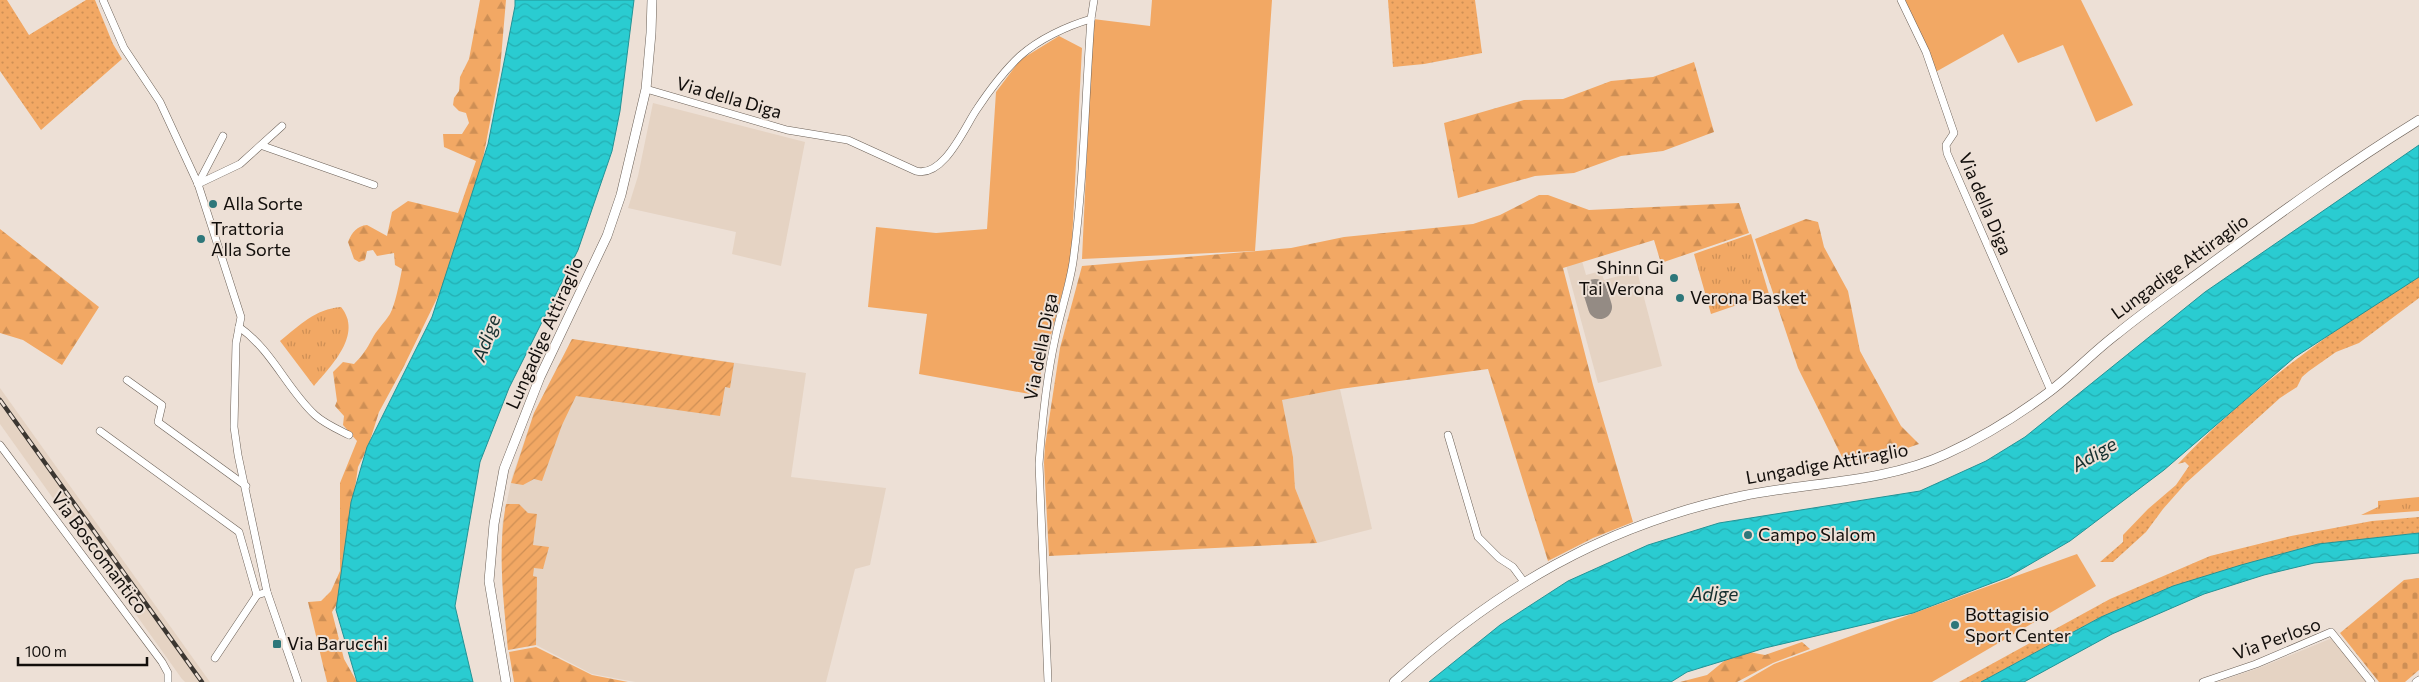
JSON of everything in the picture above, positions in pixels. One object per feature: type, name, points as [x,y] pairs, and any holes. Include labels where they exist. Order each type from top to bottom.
[{"type":"street","points":[[103,0],[124,48],[160,102],[198,184],[241,317],[236,343],[234,427],[267,592],[298,682]]},
{"type":"street","name":"Lungadige Attiraglio","points":[[506,682],[489,581],[494,524],[504,469],[540,377],[607,236],[621,195],[646,89],[652,0]]},
{"type":"street","name":"Via della Diga","points":[[1048,682],[1039,464],[1041,429],[1055,338],[1067,294],[1074,254],[1094,0]]},
{"type":"street","name":"Via della Diga","points":[[1901,0],[1926,52],[1954,133],[1946,145],[1946,153],[2051,391]]},
{"type":"street","name":"Via della Diga","points":[[646,89],[787,130],[848,140],[921,172],[946,157],[954,148],[976,110],[1007,70],[1028,48],[1076,23],[1091,19]]},
{"type":"street","name":"Lungadige Attiraglio","points":[[1394,682],[1477,614],[1524,582],[1566,557],[1658,517],[1758,492],[1900,469],[1943,455],[1984,435],[2051,391],[2117,333],[2279,214],[2419,120]]},
{"type":"street","points":[[198,184],[240,164],[263,146],[282,126]]},
{"type":"street","points":[[198,184],[223,136]]},
{"type":"street","points":[[263,146],[374,185]]},
{"type":"street","points":[[239,327],[257,342],[315,414],[349,435]]},
{"type":"street","points":[[127,380],[162,405],[158,422],[246,486]]},
{"type":"street","points":[[100,432],[239,532],[256,595]]},
{"type":"street","points":[[1448,435],[1478,536],[1498,558],[1513,568],[1524,582]]},
{"type":"street","name":"Via Boscomantico","points":[[0,445],[162,662],[168,673],[168,682]]},
{"type":"street","points":[[216,658],[256,595],[267,592]]},
{"type":"street","name":"Via Perloso","points":[[2203,682],[2256,664],[2331,632],[2371,682]]},
{"type":"shaded area","points":[[653,103],[805,142],[781,266],[732,254],[736,232],[628,208],[638,176]]},
{"type":"shaded area","points":[[1582,261],[1586,275],[1601,271],[1604,280],[1637,271],[1662,366],[1598,383],[1566,265]]},
{"type":"shaded area","points":[[572,339],[806,373],[791,477],[886,488],[870,565],[855,569],[826,682],[635,682],[592,674],[536,645],[508,650],[502,582],[502,525],[512,477],[534,413]]},
{"type":"shaded area","points":[[0,388],[210,682],[185,682],[182,679],[0,424]]},
{"type":"shaded area","points":[[1340,389],[1372,529],[1317,543],[1295,488],[1293,457],[1281,400]]},
{"type":"shaded area","points":[[2332,638],[2368,682],[2217,682],[2259,668]]},
{"type":"green space","points":[[0,0],[7,0],[29,35],[86,0],[95,0],[113,44],[122,59],[41,130],[0,71]]},
{"type":"green space","points":[[480,0],[506,0],[500,70],[481,169],[443,286],[379,412],[368,447],[358,467],[339,601],[332,612],[344,659],[357,682],[327,682],[308,602],[321,601],[331,591],[340,571],[340,483],[357,441],[343,425],[344,416],[335,406],[337,401],[333,372],[343,362],[354,364],[390,314],[402,269],[395,265],[394,253],[377,256],[373,250],[367,251],[365,260],[359,262],[354,259],[348,242],[355,230],[367,225],[387,236],[392,212],[408,201],[458,213],[476,161],[444,147],[443,134],[462,134],[469,123],[466,113],[459,111],[453,105],[454,98],[459,91],[460,77],[469,59]]},
{"type":"green space","points":[[1152,0],[1272,0],[1255,251],[1082,259],[1093,19],[1150,26]]},
{"type":"green space","points":[[1388,0],[1475,0],[1482,53],[1424,64],[1393,67]]},
{"type":"green space","points":[[1905,0],[2081,0],[2133,105],[2096,122],[2063,45],[2018,63],[2003,34],[1932,74],[1928,51]]},
{"type":"green space","points":[[1059,36],[1082,48],[1071,260],[1035,395],[919,374],[927,314],[868,307],[876,227],[936,233],[987,229],[996,92],[1020,60]]},
{"type":"green space","points":[[1694,62],[1714,132],[1663,151],[1621,156],[1574,173],[1535,176],[1458,198],[1444,123],[1524,100],[1563,99],[1611,81],[1653,77]]},
{"type":"green space","points":[[1539,195],[1548,195],[1589,210],[1739,203],[1749,233],[1661,263],[1654,240],[1563,268],[1593,385],[1633,522],[1593,538],[1548,561],[1488,369],[1340,389],[1282,400],[1293,457],[1295,488],[1317,543],[1049,556],[1044,463],[1045,446],[1060,348],[1082,266],[1291,248],[1344,237],[1473,224],[1500,215]]},
{"type":"green space","points":[[1806,219],[1818,222],[1824,247],[1848,291],[1860,351],[1901,426],[1919,444],[1878,458],[1844,461],[1798,368],[1755,239]]},
{"type":"green space","points":[[0,229],[99,307],[62,365],[23,340],[0,333]]},
{"type":"green space","points":[[1751,234],[1769,294],[1711,314],[1694,254]]},
{"type":"green space","points":[[2419,273],[2419,298],[2359,343],[2336,352],[2309,371],[2302,377],[2297,387],[2280,398],[2186,483],[2146,532],[2113,562],[2100,562],[2123,542],[2123,535],[2148,509],[2176,485],[2189,466],[2185,462],[2178,464],[2233,411],[2324,339]]},
{"type":"green space","points":[[341,307],[347,317],[349,328],[347,338],[336,359],[314,386],[280,341],[316,314]]},
{"type":"green space","points":[[572,339],[734,363],[730,388],[725,387],[720,416],[576,396],[562,425],[542,481],[534,479],[523,485],[511,483],[534,413]]},
{"type":"green space","points":[[2419,497],[2419,511],[2361,515],[2378,507],[2378,501]]},
{"type":"green space","points":[[506,504],[519,504],[528,513],[537,514],[533,545],[549,547],[543,569],[534,568],[533,576],[537,577],[536,645],[508,650],[502,559],[503,522]]},
{"type":"green space","points":[[2419,517],[2419,533],[2373,538],[2101,617],[1981,682],[1959,682],[2110,599],[2210,556],[2291,536],[2372,521]]},
{"type":"green space","name":"Bottagisio Sport Center","points":[[2077,554],[2096,586],[1932,682],[1743,682],[1774,664]]},
{"type":"green space","points":[[2419,578],[2419,670],[2405,682],[2379,682],[2340,633],[2404,580]]},
{"type":"green space","points":[[1802,642],[1810,649],[1773,663],[1737,682],[1680,682],[1707,675],[1729,657],[1749,652],[1765,655]]},
{"type":"green space","points":[[536,647],[592,675],[628,682],[514,682],[509,652]]},
{"type":"water","name":"Adige","points":[[515,0],[634,0],[620,111],[612,151],[578,250],[509,388],[480,462],[455,606],[473,682],[357,682],[336,610],[351,502],[367,447],[432,317],[488,144]]},
{"type":"water","name":"Adige","points":[[2419,145],[2419,277],[2295,357],[2164,470],[2070,541],[2008,577],[1913,613],[1765,648],[1687,672],[1671,682],[1429,682],[1500,625],[1568,581],[1648,545],[1719,523],[1920,491],[1986,461],[2025,437],[2205,292]]},
{"type":"water","points":[[2419,533],[2419,553],[2314,563],[2264,575],[2204,594],[2112,634],[2024,682],[1981,682],[2101,617],[2173,586],[2318,544]]},
{"type":"taxiway","points":[[1595,291],[1600,307]]},
{"type":"railway","points":[[0,400],[202,682]]},
{"type":"place","name":"Alla Sorte","points":[[213,204]]},
{"type":"place","name":"Trattoria Alla Sorte","points":[[201,239]]},
{"type":"place","name":"Shinn Gi Tai Verona","points":[[1674,278]]},
{"type":"place","name":"Verona Basket","points":[[1680,298]]},
{"type":"place","name":"Campo Slalom","points":[[1748,535]]},
{"type":"place","name":"Bottagisio Sport Center","points":[[1955,625]]},
{"type":"place","name":"Via Barucchi","points":[[277,644]]}]
